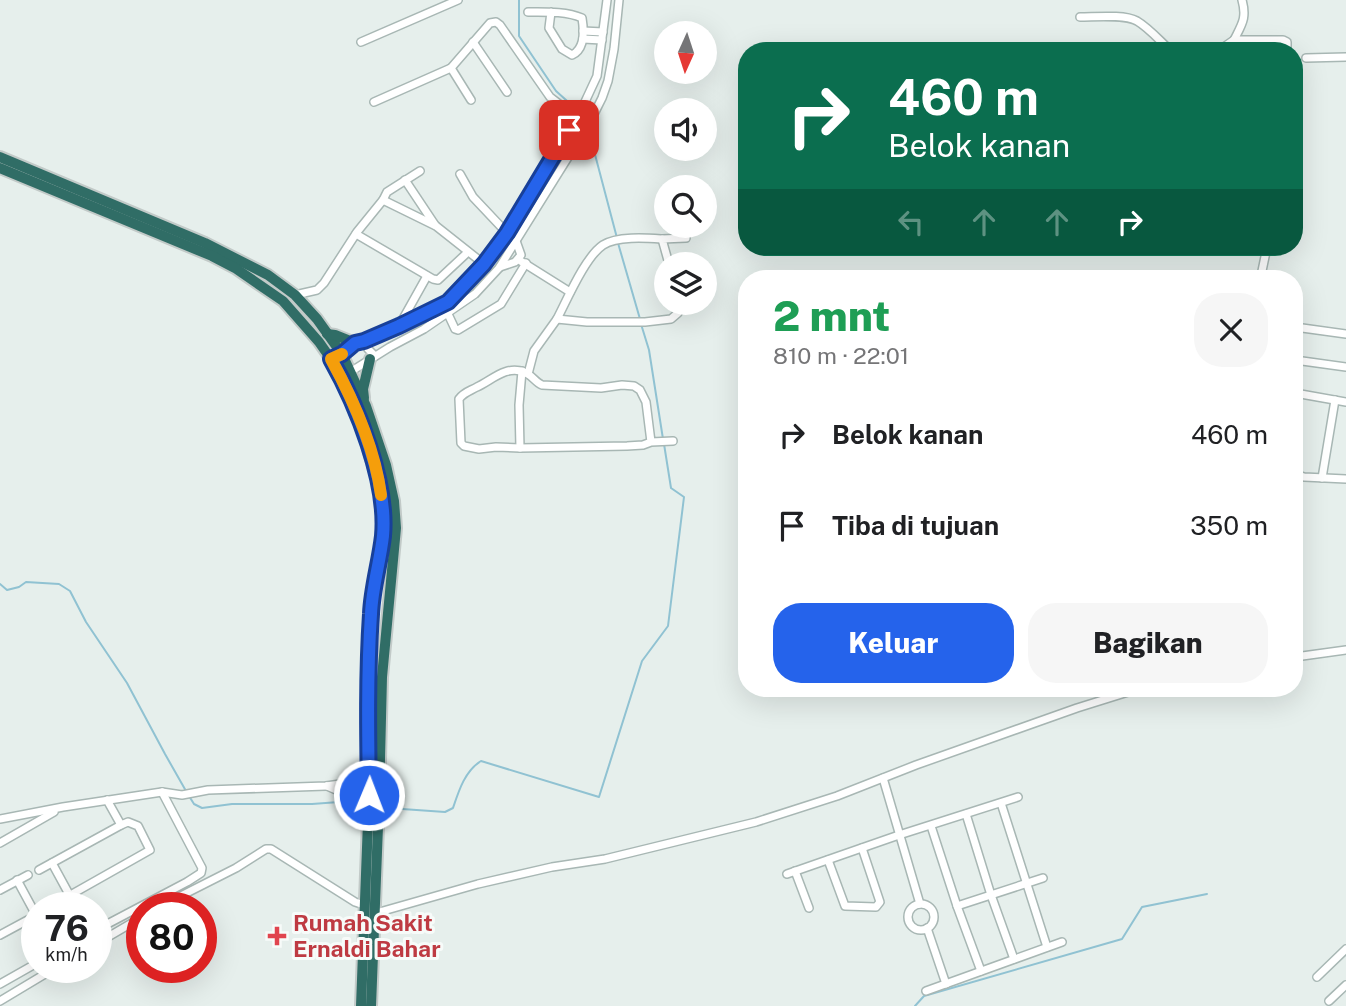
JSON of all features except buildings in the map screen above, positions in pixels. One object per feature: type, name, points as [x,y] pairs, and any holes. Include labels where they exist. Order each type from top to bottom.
[{"type":"highway","points":[[0,157],[205,243],[268,275],[295,295],[317,319],[327,334],[345,375],[366,406]]},
{"type":"highway","points":[[0,168],[203,252],[235,268],[283,301],[336,357]]},
{"type":"highway","points":[[327,334],[359,342]]},
{"type":"highway","points":[[360,1006],[364,905],[396,528],[394,500],[386,465],[363,389],[372,358]]},
{"type":"highway","points":[[345,375],[367,440],[383,514],[383,534],[371,611],[368,712],[376,913],[372,1006]]},
{"type":"street","points":[[361,42],[440,4],[458,0]]},
{"type":"street","points":[[336,357],[359,342],[448,302],[484,264],[507,233],[584,104],[597,76],[607,0]]},
{"type":"street","points":[[345,375],[448,314],[475,294],[499,268],[590,122],[602,98],[614,49],[618,0]]},
{"type":"street","points":[[1231,42],[1242,25],[1245,13],[1242,0]]},
{"type":"street","points":[[528,12],[551,12],[581,17],[583,35],[575,54],[562,49],[549,28],[551,12]]},
{"type":"street","points":[[1080,17],[1133,19],[1161,42]]},
{"type":"street","points":[[373,102],[451,68],[490,23],[496,22],[550,97],[567,110],[578,113]]},
{"type":"street","points":[[583,35],[603,36]]},
{"type":"street","points":[[1234,40],[1287,42]]},
{"type":"street","points":[[473,42],[507,92]]},
{"type":"street","points":[[1306,58],[1346,57]]},
{"type":"street","points":[[451,68],[471,100]]},
{"type":"street","points":[[567,110],[569,130]]},
{"type":"street","points":[[548,166],[551,171],[558,172]]},
{"type":"street","points":[[295,295],[317,290],[387,192],[420,171]]},
{"type":"street","points":[[460,174],[473,197],[507,233]]},
{"type":"street","points":[[541,177],[551,184]]},
{"type":"street","points":[[405,180],[436,226]]},
{"type":"street","points":[[383,200],[436,226],[484,264]]},
{"type":"street","points":[[356,234],[438,280],[468,252]]},
{"type":"street","points":[[520,448],[519,405],[525,372],[534,351],[557,320],[592,256],[614,241],[686,238]]},
{"type":"street","points":[[662,239],[666,252]]},
{"type":"street","points":[[516,241],[523,261],[570,292]]},
{"type":"street","points":[[499,268],[523,261]]},
{"type":"street","points":[[448,314],[457,330],[501,304],[523,261]]},
{"type":"street","points":[[399,326],[427,276]]},
{"type":"street","points":[[557,320],[633,323],[671,319],[676,315]]},
{"type":"street","points":[[1303,328],[1346,334]]},
{"type":"street","points":[[359,342],[368,349],[372,358]]},
{"type":"street","points":[[1303,360],[1346,367]]},
{"type":"street","points":[[653,442],[646,402],[640,390],[634,386],[542,386],[525,372],[502,373],[465,392],[459,399],[459,434],[464,446],[479,449],[635,445],[669,441]]},
{"type":"street","points":[[1303,394],[1346,402]]},
{"type":"street","points":[[1322,478],[1335,400]]},
{"type":"street","points":[[1303,477],[1346,479]]},
{"type":"street","points":[[1303,656],[1346,650]]},
{"type":"street","points":[[376,913],[490,881],[552,867],[605,859],[743,826],[837,796],[1114,697]]},
{"type":"street","points":[[883,778],[920,904]]},
{"type":"street","points":[[0,819],[162,792],[186,794],[208,790],[326,786],[369,780]]},
{"type":"street","points":[[326,786],[373,804]]},
{"type":"street","points":[[112,922],[201,873],[202,867],[162,792]]},
{"type":"street","points":[[808,908],[791,873],[1018,797]]},
{"type":"street","points":[[107,800],[121,825]]},
{"type":"street","points":[[1001,803],[1047,947]]},
{"type":"street","points":[[0,843],[63,807]]},
{"type":"street","points":[[966,814],[1014,959]]},
{"type":"street","points":[[39,870],[121,825],[128,822],[138,826],[150,850],[75,892]]},
{"type":"street","points":[[931,826],[981,971]]},
{"type":"street","points":[[828,860],[845,906],[876,907],[880,902],[862,848]]},
{"type":"street","points":[[189,892],[266,849],[271,849],[364,905]]},
{"type":"street","points":[[52,863],[68,892]]},
{"type":"street","points":[[0,890],[28,875]]},
{"type":"street","points":[[957,906],[1043,878]]},
{"type":"street","points":[[17,880],[24,892]]},
{"type":"street","points":[[920,904],[929,906],[934,913],[933,922],[927,928],[919,929],[909,920],[910,912],[920,904]]},
{"type":"street","points":[[0,935],[21,924]]},
{"type":"street","points":[[927,928],[946,984]]},
{"type":"street","points":[[926,991],[1062,942]]},
{"type":"street","points":[[1317,978],[1346,948]]},
{"type":"street","points":[[0,984],[21,973]]},
{"type":"street","points":[[0,1001],[30,983]]},
{"type":"street","points":[[1329,1001],[1346,985]]},
{"type":"waterway","points":[[519,0],[519,36],[556,91],[576,109]]},
{"type":"waterway","points":[[580,113],[586,123]]},
{"type":"waterway","points":[[588,128],[617,238]]},
{"type":"waterway","points":[[618,243],[640,319]]},
{"type":"waterway","points":[[641,324],[649,350],[663,439]]},
{"type":"waterway","points":[[388,808],[445,812],[453,808],[467,776],[481,761],[599,797],[642,661],[668,626],[684,497],[671,488],[664,444]]},
{"type":"waterway","points":[[0,584],[7,590],[26,582],[59,584],[70,591],[86,622],[127,683],[186,791]]},
{"type":"waterway","points":[[189,796],[194,804],[202,808],[232,804],[339,802],[356,805]]},
{"type":"waterway","points":[[915,1006],[924,996],[1122,939],[1142,907],[1207,894]]},
{"type":"slow traffic","points":[[342,354],[331,359],[367,440],[381,495]]},
{"type":"place","name":"Rumah Sakit Ernaldi Bahar","points":[[277,936]]},
{"type":"route","points":[[369,795],[368,693],[371,611],[383,534],[383,514],[367,440],[331,359],[342,354],[350,345],[399,326],[448,302],[484,264],[507,233],[569,130]]}]
